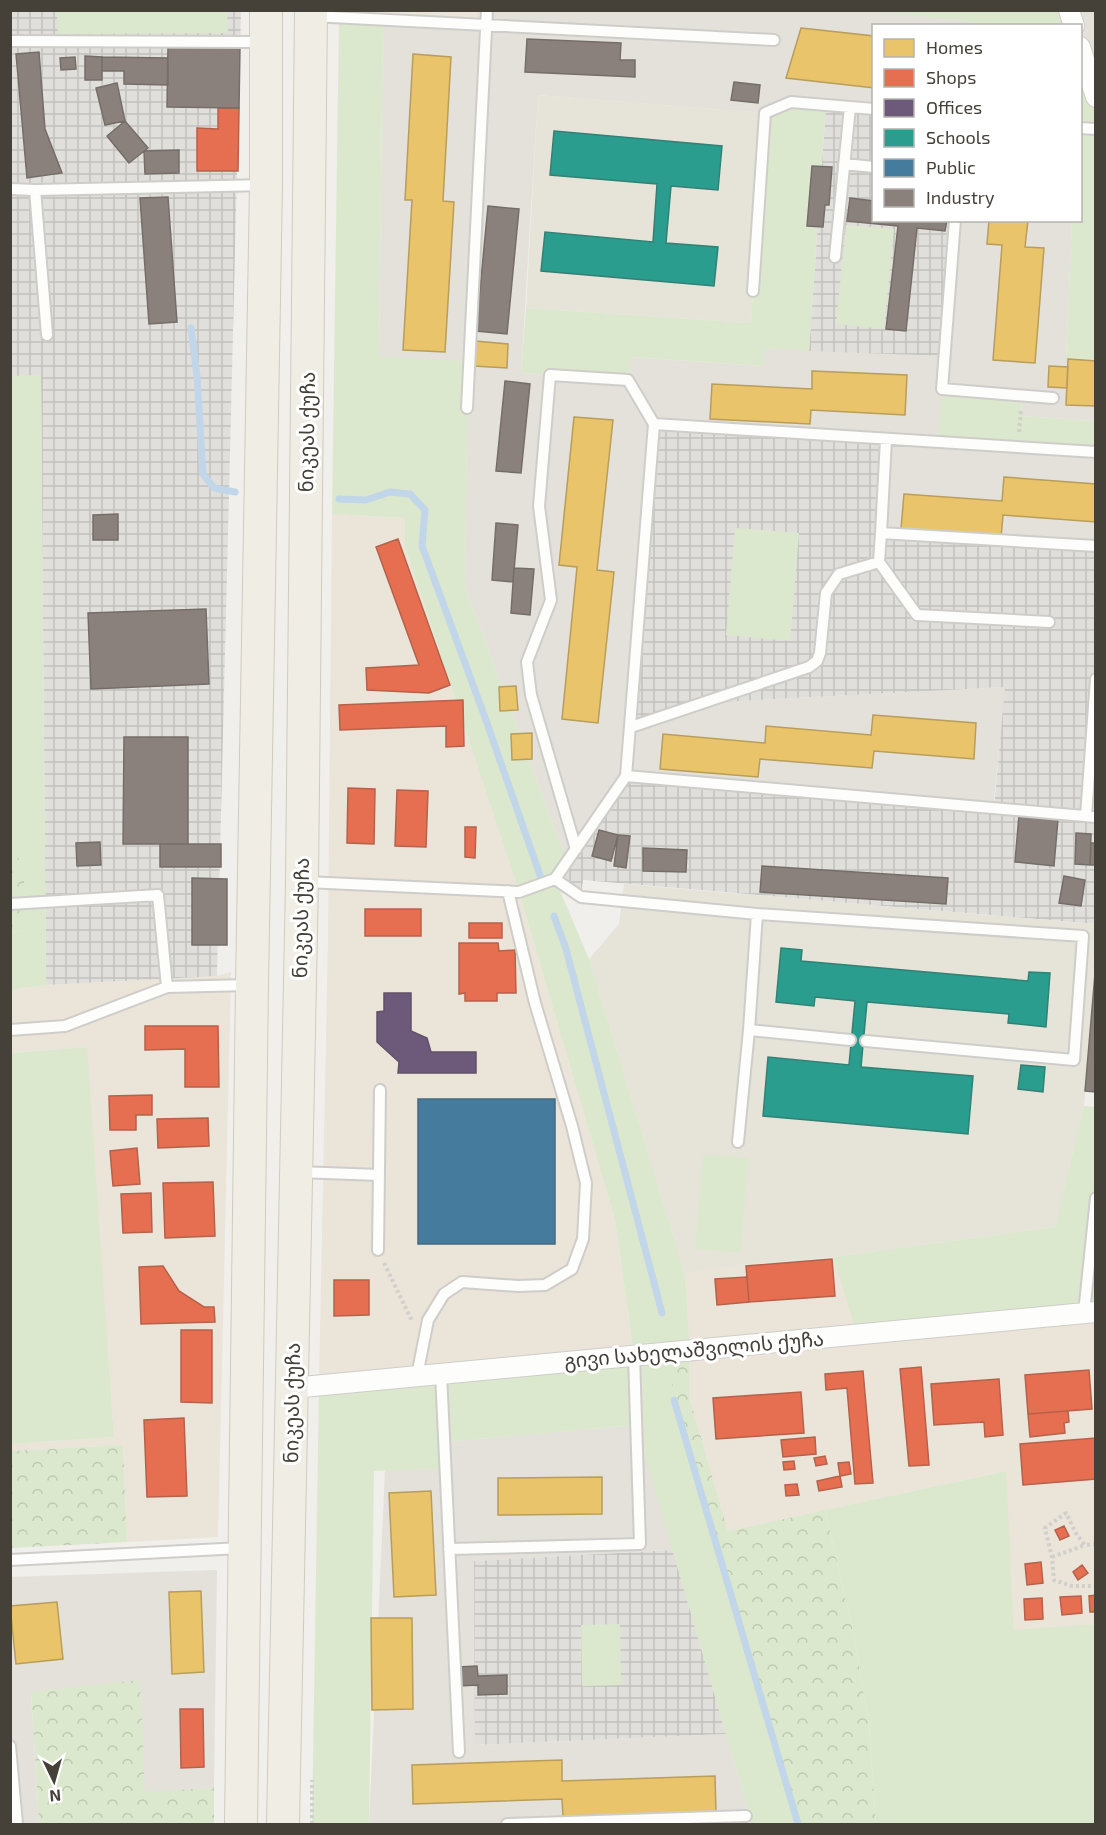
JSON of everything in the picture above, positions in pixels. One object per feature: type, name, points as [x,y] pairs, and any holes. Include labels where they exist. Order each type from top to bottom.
[{"type":"main road","points":[[241,1824],[251,1046],[266,185],[266,10]]},
{"type":"main road","name":"ნიკეას ქუჩა","points":[[283,1824],[302,882],[311,13]]},
{"type":"main road","points":[[251,1046],[298,1048]]},
{"type":"street","points":[[1082,54],[1095,96]]},
{"type":"street","name":"გივი სახელაშვილის ქუჩა","points":[[292,1388],[1090,1313]]},
{"type":"lane","points":[[467,408],[487,10]]},
{"type":"lane","points":[[311,13],[774,40]]},
{"type":"lane","points":[[10,41],[266,42]]},
{"type":"lane","points":[[753,291],[765,113],[791,102],[872,109]]},
{"type":"lane","points":[[835,257],[850,107]]},
{"type":"lane","points":[[844,164],[872,167]]},
{"type":"lane","points":[[10,189],[266,185]]},
{"type":"lane","points":[[35,190],[47,335]]},
{"type":"lane","points":[[955,222],[942,389],[1053,398]]},
{"type":"lane","points":[[302,882],[519,892],[555,879],[576,849],[626,776],[654,424],[628,380],[550,375],[539,506],[551,600],[528,662],[531,694],[576,849]]},
{"type":"lane","points":[[654,424],[1095,452]]},
{"type":"lane","points":[[886,440],[879,562],[917,615],[1049,622]]},
{"type":"lane","points":[[881,533],[1095,546]]},
{"type":"lane","points":[[631,727],[809,667],[817,661],[820,653],[826,593],[839,574],[879,562]]},
{"type":"lane","points":[[626,776],[1091,816],[1095,679]]},
{"type":"lane","points":[[555,879],[581,897],[757,914],[1083,936],[1074,1060],[866,1041]]},
{"type":"lane","points":[[417,1376],[428,1320],[444,1294],[462,1282],[518,1286],[545,1285],[572,1269],[583,1239],[586,1183],[536,1003],[508,891]]},
{"type":"lane","points":[[10,904],[158,895],[167,987]]},
{"type":"lane","points":[[738,1142],[757,914]]},
{"type":"lane","points":[[10,1030],[64,1026],[167,987],[252,984]]},
{"type":"lane","points":[[749,1030],[850,1040]]},
{"type":"lane","points":[[378,1250],[380,1090]]},
{"type":"lane","points":[[296,1172],[379,1174]]},
{"type":"lane","points":[[1090,1313],[1095,1198]]},
{"type":"lane","points":[[449,1549],[640,1544],[634,1356]]},
{"type":"lane","points":[[441,1374],[459,1752]]},
{"type":"lane","points":[[10,1560],[245,1548]]},
{"type":"lane","points":[[10,1746],[17,1824]]},
{"type":"lane","points":[[507,1824],[746,1816]]},
{"type":"path","points":[[1018,447],[1022,396]]},
{"type":"path","points":[[378,1250],[424,1346]]},
{"type":"path","points":[[1085,1545],[1066,1513],[1045,1528],[1052,1557],[1054,1580],[1072,1586],[1095,1586]]},
{"type":"path","points":[[1052,1557],[1085,1545],[1095,1544]]},
{"type":"shaded area","points":[[339,10],[477,11],[476,25],[339,17]]},
{"type":"shaded area","points":[[477,10],[874,10],[988,24],[872,24],[872,109],[765,113],[538,95],[521,373],[628,380],[629,357],[763,366],[764,348],[944,356],[955,222],[1072,222],[1066,359],[1095,361],[1095,421],[1021,416],[1022,397],[942,389],[1095,452],[1095,546],[701,703],[1006,687],[993,808],[567,861],[465,587],[467,408],[379,357],[383,18],[476,24]]},
{"type":"shaded area","points":[[10,11],[241,11],[217,976],[46,985],[41,376],[11,376]]},
{"type":"shaded area","points":[[1069,11],[1095,11],[1095,96],[1082,50],[1082,24],[1079,24]]},
{"type":"shaded area","points":[[538,95],[765,113],[751,323],[526,308]]},
{"type":"shaded area","points":[[826,104],[872,109],[872,222],[955,222],[944,356],[809,351]]},
{"type":"shaded area","points":[[654,424],[886,440],[881,533],[1095,546],[1095,679],[1086,816],[1095,817],[1095,924],[583,880],[581,897],[555,879],[626,776],[994,808],[1005,687],[701,703],[631,727]]},
{"type":"shaded area","points":[[332,514],[405,518],[405,547],[519,892],[615,1220],[634,1356],[319,1385],[328,940]]},
{"type":"shaded area","points":[[624,884],[1095,924],[1095,972],[1084,1106],[1055,1227],[833,1257],[740,1265],[685,1274],[589,959],[619,924]]},
{"type":"shaded area","points":[[231,972],[218,1537],[127,1542],[123,1445],[11,1451],[11,1444],[114,1437],[86,1047],[11,1053],[11,990],[46,985],[217,976]]},
{"type":"shaded area","points":[[833,1257],[857,1335],[1095,1312],[1095,1624],[1014,1631],[1005,1471],[728,1531],[689,1396],[690,1350],[685,1274],[740,1265]]},
{"type":"shaded area","points":[[637,1425],[673,1550],[474,1561],[476,1745],[726,1734],[752,1824],[369,1824],[385,1470],[445,1469],[444,1442]]},
{"type":"shaded area","points":[[673,1550],[726,1734],[475,1745],[474,1561]]},
{"type":"shaded area","points":[[217,1570],[214,1788],[145,1793],[31,1693],[39,1824],[11,1824],[10,1577]]},
{"type":"green space","points":[[57,11],[227,11],[228,33],[58,34]]},
{"type":"green space","points":[[874,11],[1069,11],[1074,24],[987,24]]},
{"type":"green space","points":[[339,17],[383,18],[379,357],[468,361],[465,587],[567,861],[555,879],[589,959],[685,1274],[690,1350],[674,1400],[798,1824],[752,1824],[636,1425],[445,1442],[445,1469],[374,1471],[369,1824],[312,1824],[319,1385],[634,1355],[615,1220],[519,892],[405,547],[405,518],[332,514]]},
{"type":"green space","points":[[1082,50],[1096,97],[1095,361],[1066,359],[1072,222],[1082,222]]},
{"type":"green space","points":[[791,102],[826,104],[809,351],[765,348],[763,366],[630,357],[628,380],[521,373],[526,308],[751,323],[765,113]]},
{"type":"green space","points":[[846,225],[894,229],[884,329],[836,324]]},
{"type":"green space","points":[[41,375],[46,985],[11,990],[11,932],[24,930],[24,859],[10,857],[10,376]]},
{"type":"green space","points":[[942,389],[1022,396],[1021,416],[1095,421],[1095,452],[938,443]]},
{"type":"green space","points":[[735,528],[799,533],[790,641],[726,635]]},
{"type":"green space","points":[[11,857],[24,859],[24,930],[11,932]]},
{"type":"green space","points":[[87,1047],[114,1437],[11,1444],[11,1053]]},
{"type":"green space","points":[[1084,1106],[1095,1107],[1095,1312],[857,1335],[833,1257],[1055,1227]]},
{"type":"green space","points":[[703,1154],[749,1158],[740,1253],[695,1249]]},
{"type":"green space","points":[[690,1350],[689,1396],[728,1531],[825,1510],[854,1636],[869,1725],[876,1824],[798,1824],[674,1400],[668,1354]]},
{"type":"green space","points":[[123,1445],[127,1542],[11,1548],[11,1451]]},
{"type":"green space","points":[[1006,1471],[1014,1630],[1095,1624],[1095,1824],[876,1824],[869,1725],[854,1636],[825,1510]]},
{"type":"green space","points":[[620,1624],[621,1685],[582,1686],[581,1625]]},
{"type":"green space","points":[[140,1680],[145,1792],[214,1788],[214,1824],[39,1824],[31,1692]]},
{"type":"building: Homes","points":[[801,28],[872,36],[872,88],[786,78]]},
{"type":"building: Homes","points":[[413,54],[451,57],[443,201],[454,202],[445,352],[403,350],[412,200],[405,200]]},
{"type":"building: Homes","points":[[989,222],[1028,222],[1025,247],[1044,248],[1035,363],[993,360],[1002,245],[987,244]]},
{"type":"building: Homes","points":[[475,341],[508,344],[507,368],[474,366]]},
{"type":"building: Homes","points":[[1068,359],[1096,361],[1096,406],[1066,405]]},
{"type":"building: Homes","points":[[1049,366],[1068,367],[1067,388],[1048,387]]},
{"type":"building: Homes","points":[[812,371],[907,375],[905,415],[811,410],[810,424],[710,419],[712,384],[812,389]]},
{"type":"building: Homes","points":[[574,417],[613,420],[597,570],[614,572],[598,723],[562,719],[577,567],[559,565]]},
{"type":"building: Homes","points":[[1004,477],[1096,484],[1096,522],[1003,515],[1001,538],[901,529],[904,494],[1002,501]]},
{"type":"building: Homes","points":[[516,686],[518,710],[500,711],[499,687]]},
{"type":"building: Homes","points":[[873,715],[976,723],[974,759],[874,751],[872,768],[760,759],[758,777],[660,769],[663,734],[765,743],[766,726],[871,735]]},
{"type":"building: Homes","points":[[532,733],[532,759],[512,760],[511,734]]},
{"type":"building: Homes","points":[[602,1477],[602,1514],[498,1515],[498,1478]]},
{"type":"building: Homes","points":[[431,1491],[436,1595],[394,1597],[389,1493]]},
{"type":"building: Homes","points":[[201,1591],[204,1672],[172,1674],[169,1592]]},
{"type":"building: Homes","points":[[57,1602],[63,1659],[16,1664],[10,1606]]},
{"type":"building: Homes","points":[[371,1618],[412,1618],[413,1709],[372,1710]]},
{"type":"building: Homes","points":[[562,1760],[562,1781],[715,1776],[716,1812],[563,1816],[562,1799],[413,1804],[412,1765]]},
{"type":"building: Shops","points":[[218,108],[239,108],[238,171],[197,171],[197,128],[218,129]]},
{"type":"building: Shops","points":[[398,539],[450,685],[429,693],[367,690],[366,668],[419,665],[376,547]]},
{"type":"building: Shops","points":[[463,700],[464,746],[446,747],[446,726],[340,730],[339,705]]},
{"type":"building: Shops","points":[[348,788],[375,789],[374,844],[347,843]]},
{"type":"building: Shops","points":[[397,790],[428,791],[426,847],[395,846]]},
{"type":"building: Shops","points":[[465,827],[476,827],[475,858],[465,857]]},
{"type":"building: Shops","points":[[365,909],[421,909],[421,936],[365,936]]},
{"type":"building: Shops","points":[[469,923],[502,923],[502,938],[469,938]]},
{"type":"building: Shops","points":[[459,943],[498,943],[499,951],[515,950],[516,993],[497,993],[497,1001],[465,1001],[465,993],[459,994]]},
{"type":"building: Shops","points":[[145,1026],[218,1026],[219,1087],[185,1087],[185,1049],[145,1050]]},
{"type":"building: Shops","points":[[152,1095],[152,1115],[136,1115],[136,1130],[110,1130],[109,1096]]},
{"type":"building: Shops","points":[[208,1118],[209,1146],[158,1148],[157,1119]]},
{"type":"building: Shops","points":[[137,1148],[140,1184],[113,1186],[110,1151]]},
{"type":"building: Shops","points":[[213,1182],[215,1236],[165,1238],[163,1183]]},
{"type":"building: Shops","points":[[151,1193],[152,1232],[123,1233],[121,1194]]},
{"type":"building: Shops","points":[[832,1259],[835,1296],[749,1302],[746,1266]]},
{"type":"building: Shops","points":[[163,1266],[179,1291],[204,1307],[214,1307],[215,1322],[141,1324],[139,1267]]},
{"type":"building: Shops","points":[[747,1277],[749,1302],[717,1305],[715,1279]]},
{"type":"building: Shops","points":[[334,1280],[369,1280],[369,1315],[334,1316]]},
{"type":"building: Shops","points":[[181,1330],[212,1330],[212,1403],[181,1402]]},
{"type":"building: Shops","points":[[921,1367],[929,1465],[909,1466],[900,1369]]},
{"type":"building: Shops","points":[[1089,1370],[1092,1409],[1028,1414],[1025,1375]]},
{"type":"building: Shops","points":[[863,1371],[873,1483],[855,1484],[847,1388],[826,1390],[825,1374]]},
{"type":"building: Shops","points":[[999,1379],[1003,1435],[985,1437],[984,1422],[934,1425],[931,1384]]},
{"type":"building: Shops","points":[[801,1392],[804,1433],[716,1439],[713,1398]]},
{"type":"building: Shops","points":[[1068,1411],[1069,1422],[1064,1423],[1065,1433],[1030,1437],[1028,1414]]},
{"type":"building: Shops","points":[[184,1418],[187,1496],[147,1497],[144,1420]]},
{"type":"building: Shops","points":[[815,1437],[816,1454],[783,1457],[781,1440]]},
{"type":"building: Shops","points":[[1096,1438],[1096,1479],[1023,1485],[1020,1444]]},
{"type":"building: Shops","points":[[825,1456],[827,1464],[816,1466],[814,1458]]},
{"type":"building: Shops","points":[[794,1461],[795,1469],[784,1470],[783,1462]]},
{"type":"building: Shops","points":[[849,1462],[851,1474],[840,1476],[838,1463]]},
{"type":"building: Shops","points":[[840,1476],[842,1487],[819,1491],[817,1481]]},
{"type":"building: Shops","points":[[797,1484],[799,1495],[786,1496],[785,1485]]},
{"type":"building: Shops","points":[[1064,1526],[1069,1536],[1060,1540],[1055,1530]]},
{"type":"building: Shops","points":[[1041,1562],[1043,1583],[1027,1585],[1025,1564]]},
{"type":"building: Shops","points":[[1082,1565],[1088,1573],[1078,1580],[1073,1572]]},
{"type":"building: Shops","points":[[1096,1595],[1096,1612],[1090,1612],[1089,1596]]},
{"type":"building: Shops","points":[[1081,1596],[1082,1613],[1062,1615],[1060,1597]]},
{"type":"building: Shops","points":[[1042,1598],[1043,1619],[1025,1620],[1024,1599]]},
{"type":"building: Shops","points":[[180,1709],[203,1709],[204,1767],[181,1768]]},
{"type":"building: Offices","points":[[384,993],[411,993],[411,1031],[427,1038],[431,1052],[476,1052],[476,1073],[398,1073],[399,1062],[377,1042],[377,1012],[384,1011]]},
{"type":"building: Schools","points":[[554,131],[722,146],[718,190],[671,186],[666,243],[718,247],[714,286],[541,271],[545,232],[653,242],[657,184],[550,175]]},
{"type":"building: Schools","points":[[781,948],[802,950],[801,961],[1028,981],[1029,972],[1050,973],[1046,1027],[1008,1023],[1009,1014],[867,1002],[861,1067],[973,1076],[968,1134],[763,1116],[768,1057],[849,1065],[855,1001],[815,997],[814,1006],[776,1002]]},
{"type":"building: Schools","points":[[1021,1065],[1045,1067],[1043,1092],[1018,1089]]},
{"type":"building: Public","points":[[418,1099],[555,1099],[555,1244],[418,1244]]},
{"type":"building: Industry","points":[[527,39],[621,43],[620,60],[635,60],[635,77],[525,72]]},
{"type":"building: Industry","points":[[168,46],[240,47],[239,108],[167,107]]},
{"type":"building: Industry","points":[[39,52],[45,129],[62,173],[27,178],[16,54]]},
{"type":"building: Industry","points":[[85,56],[102,57],[102,80],[85,80]]},
{"type":"building: Industry","points":[[75,57],[76,69],[61,70],[60,58]]},
{"type":"building: Industry","points":[[102,57],[168,58],[168,85],[124,84],[124,71],[102,71]]},
{"type":"building: Industry","points":[[734,82],[760,85],[758,103],[731,100]]},
{"type":"building: Industry","points":[[117,83],[125,121],[105,125],[96,88]]},
{"type":"building: Industry","points":[[125,121],[148,148],[129,163],[107,136]]},
{"type":"building: Industry","points":[[179,150],[179,173],[145,174],[144,151]]},
{"type":"building: Industry","points":[[812,166],[832,167],[829,205],[825,205],[823,227],[807,226]]},
{"type":"building: Industry","points":[[168,197],[177,322],[149,324],[140,198]]},
{"type":"building: Industry","points":[[850,198],[872,201],[872,222],[947,222],[945,231],[917,228],[906,331],[886,329],[898,226],[847,221]]},
{"type":"building: Industry","points":[[488,206],[519,209],[507,334],[476,331]]},
{"type":"building: Industry","points":[[505,381],[530,384],[521,473],[496,471]]},
{"type":"building: Industry","points":[[118,514],[118,540],[93,540],[93,515]]},
{"type":"building: Industry","points":[[496,523],[518,525],[513,582],[492,580]]},
{"type":"building: Industry","points":[[514,568],[534,569],[530,615],[511,613]]},
{"type":"building: Industry","points":[[206,609],[209,684],[91,689],[88,613]]},
{"type":"building: Industry","points":[[124,737],[188,737],[188,844],[123,844]]},
{"type":"building: Industry","points":[[1019,815],[1058,819],[1054,866],[1015,862]]},
{"type":"building: Industry","points":[[599,830],[618,835],[611,861],[592,856]]},
{"type":"building: Industry","points":[[1076,833],[1091,834],[1090,865],[1075,864]]},
{"type":"building: Industry","points":[[618,835],[630,836],[626,868],[614,866]]},
{"type":"building: Industry","points":[[100,842],[101,865],[77,866],[76,843]]},
{"type":"building: Industry","points":[[1091,843],[1096,843],[1096,865],[1090,865]]},
{"type":"building: Industry","points":[[160,844],[221,844],[221,867],[160,867]]},
{"type":"building: Industry","points":[[643,848],[687,850],[686,872],[643,871]]},
{"type":"building: Industry","points":[[762,866],[948,878],[946,904],[760,892]]},
{"type":"building: Industry","points":[[1064,876],[1085,880],[1081,906],[1059,903]]},
{"type":"building: Industry","points":[[192,878],[227,879],[227,945],[192,945]]},
{"type":"building: Industry","points":[[1096,962],[1096,1092],[1085,1091]]},
{"type":"building: Industry","points":[[477,1666],[478,1676],[507,1675],[507,1694],[478,1695],[478,1685],[459,1686],[458,1667]]},
{"type":"waterway","points":[[191,328],[197,376],[203,474],[214,488],[235,492]]},
{"type":"waterway","points":[[339,499],[366,500],[390,492],[410,494],[425,510],[422,546],[542,881]]},
{"type":"waterway","points":[[554,916],[566,949],[662,1313]]},
{"type":"waterway","points":[[674,1400],[798,1824]]}]
